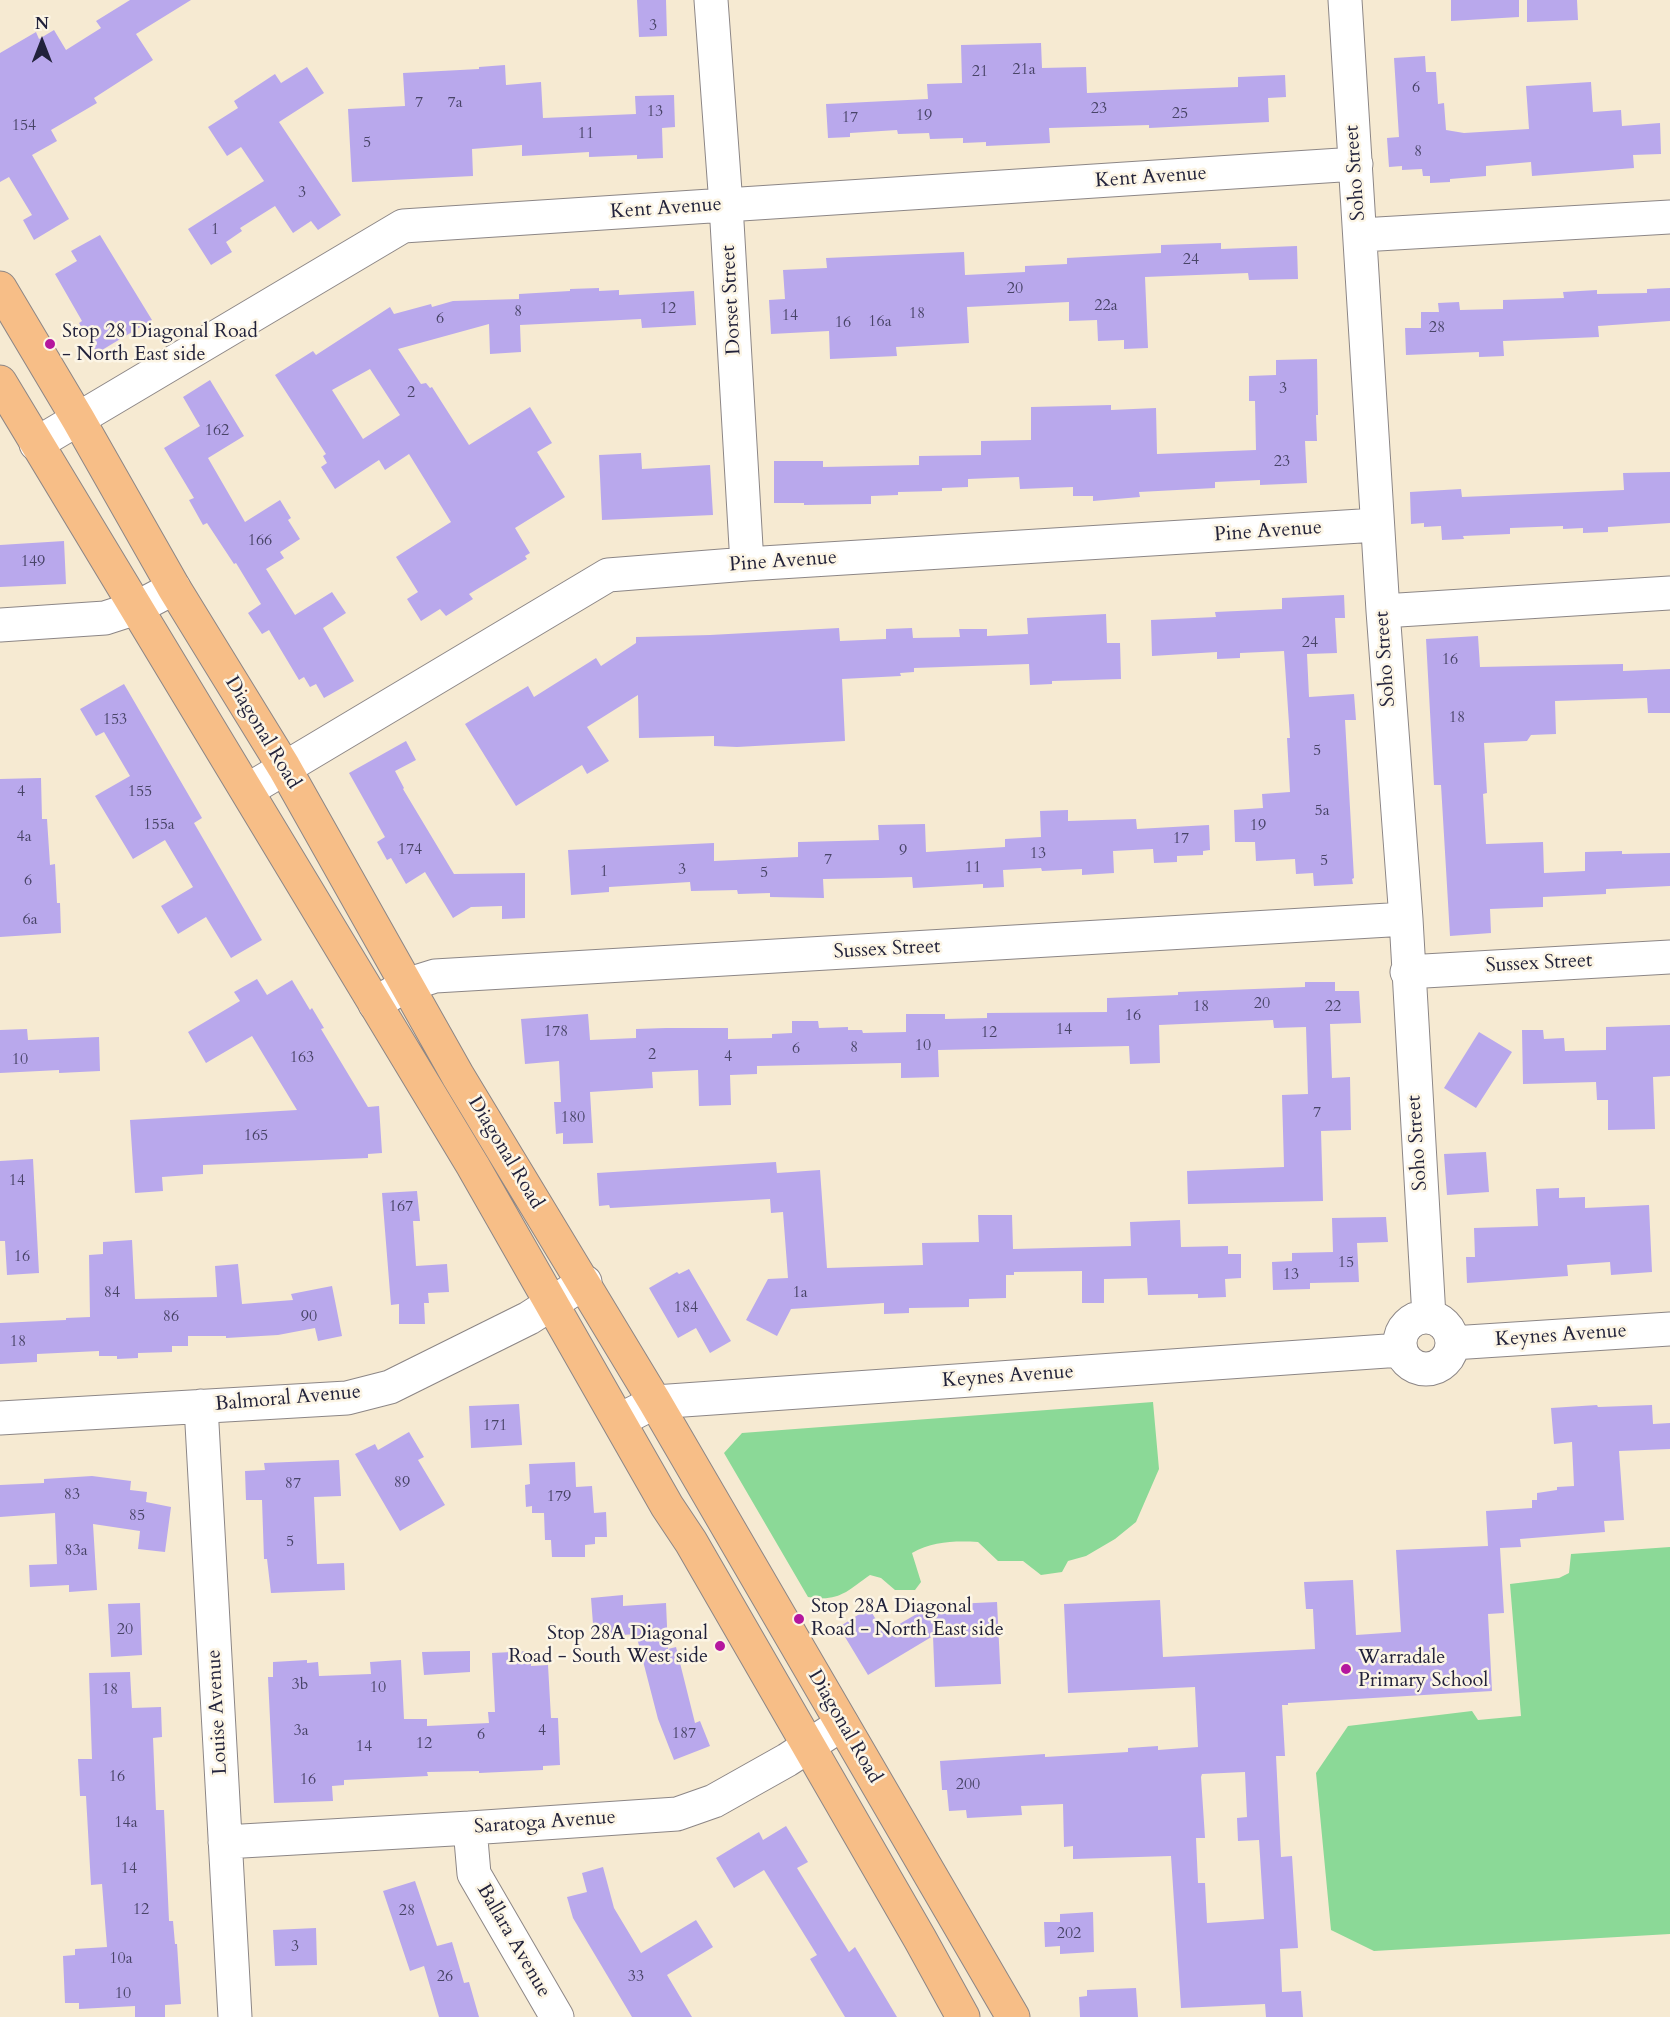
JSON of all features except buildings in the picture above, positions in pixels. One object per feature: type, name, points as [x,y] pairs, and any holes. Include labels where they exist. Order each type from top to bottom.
[{"type":"main road","name":"Diagonal Road","points":[[0,288],[78,418],[174,588],[284,767],[458,1076],[585,1282],[1013,2017]]},
{"type":"main road","name":"Diagonal Road","points":[[0,382],[473,1166],[667,1506],[691,1542],[915,1929],[963,2017]]},
{"type":"street","name":"Dorset Street","points":[[711,0],[726,205],[747,564]]},
{"type":"street","name":"Soho Street","points":[[1345,0],[1377,525],[1406,920],[1407,972],[1429,1317]]},
{"type":"street","name":"Kent Avenue","points":[[36,444],[403,226],[1356,164]]},
{"type":"street","points":[[1360,235],[1670,217]]},
{"type":"street","name":"Pine Avenue","points":[[248,790],[608,575],[747,564],[1377,525]]},
{"type":"street","points":[[0,625],[105,618],[136,608],[174,588]]},
{"type":"street","points":[[1383,611],[1670,593]]},
{"type":"street","name":"Sussex Street","points":[[375,1004],[406,985],[435,976],[1406,920]]},
{"type":"street","name":"Sussex Street","points":[[1407,972],[1670,957]]},
{"type":"street","name":"Balmoral Avenue","points":[[0,1418],[347,1398],[390,1387],[530,1318],[585,1282]]},
{"type":"street","points":[[1429,1317],[1445,1325],[1452,1343],[1446,1359],[1439,1365],[1428,1369],[1411,1364],[1404,1358],[1401,1350],[1401,1335],[1412,1320],[1429,1317]]},
{"type":"street","name":"Keynes Avenue","points":[[1452,1343],[1670,1329]]},
{"type":"street","name":"Keynes Avenue","points":[[620,1420],[655,1401],[1401,1350]]},
{"type":"street","name":"Louise Avenue","points":[[201,1406],[235,2017]]},
{"type":"street","name":"Saratoga Avenue","points":[[225,1842],[677,1814],[714,1801],[809,1746],[842,1724]]},
{"type":"street","name":"Ballara Avenue","points":[[470,1828],[474,1874],[557,2017]]},
{"type":"green space","points":[[1153,1402],[1159,1469],[1136,1522],[1115,1539],[1086,1556],[1068,1561],[1062,1572],[1041,1575],[1023,1561],[998,1561],[978,1542],[936,1544],[912,1553],[921,1582],[915,1590],[895,1590],[881,1578],[870,1575],[848,1591],[835,1597],[808,1597],[724,1453],[742,1433]]},
{"type":"green space","points":[[1670,1547],[1670,1934],[1374,1951],[1331,1930],[1316,1773],[1348,1726],[1472,1711],[1478,1720],[1521,1716],[1510,1584],[1559,1578],[1569,1573],[1571,1554]]},
{"type":"place","name":"Stop 28 Diagonal Road - North East side","points":[[50,344]]},
{"type":"place","name":"Stop 28A Diagonal Road - North East side","points":[[799,1619]]},
{"type":"place","name":"Stop 28A Diagonal Road - South West side","points":[[720,1646]]},
{"type":"place","name":"Warradale Primary School","points":[[1346,1669]]}]
